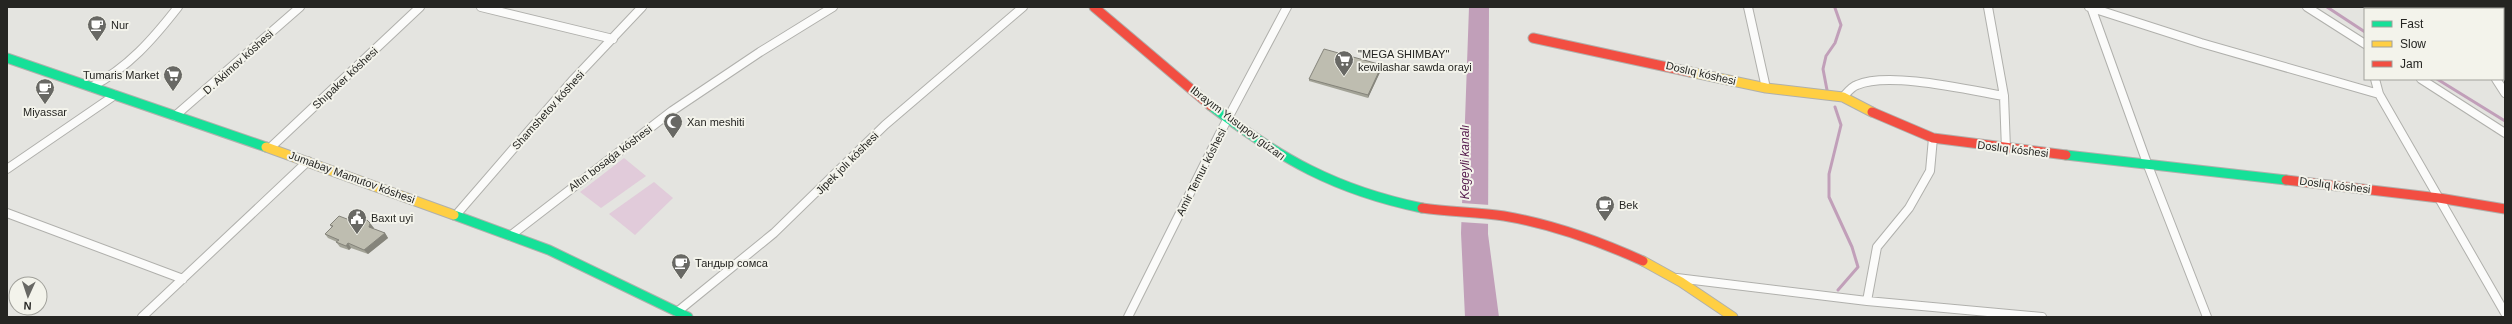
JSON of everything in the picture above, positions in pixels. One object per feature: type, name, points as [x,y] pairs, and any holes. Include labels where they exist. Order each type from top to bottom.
[{"type":"street","points":[[91,87],[106,80],[146,47],[178,7]]},
{"type":"street","name":"D. Akimov kóshesi","points":[[175,116],[300,7]]},
{"type":"street","name":"Shıpaker kóshesi","points":[[270,148],[420,7]]},
{"type":"street","points":[[481,7],[613,39]]},
{"type":"street","name":"Shamshetov kóshesi","points":[[456,215],[572,81],[642,7]]},
{"type":"street","name":"Altın bosaǵa kóshesi","points":[[510,236],[672,111],[833,7]]},
{"type":"street","name":"Jipek jolı kóshesi","points":[[674,314],[774,233],[885,125],[1023,7]]},
{"type":"street","name":"Ibrayım Yusupov gúzarı","points":[[1094,7],[1228,118],[1282,158],[1341,186],[1368,196],[1448,211],[1503,216],[1601,242],[1674,278],[1708,297],[1733,317]]},
{"type":"street","name":"Amir Temur kóshesi","points":[[1128,317],[1228,118],[1287,7]]},
{"type":"street","points":[[1748,7],[1766,88]]},
{"type":"street","points":[[1988,7],[2004,96],[2006,149]]},
{"type":"street","points":[[2090,7],[2201,43],[2379,94]]},
{"type":"street","points":[[2090,7],[2147,163],[2207,317]]},
{"type":"street","points":[[2307,7],[2364,43]]},
{"type":"street","name":"Doslıq kóshesi","points":[[1533,38],[1766,88],[1843,97],[1881,117],[1933,138],[2006,149],[2147,163],[2439,198],[2505,209]]},
{"type":"street","name":"Jumabay Mamutov kóshesi","points":[[7,58],[308,161],[549,250],[674,314],[688,317]]},
{"type":"street","points":[[2375,80],[2379,94],[2505,313]]},
{"type":"street","points":[[2423,80],[2505,133]]},
{"type":"street","points":[[2497,80],[2505,93]]},
{"type":"street","points":[[1843,97],[1856,84],[1878,81],[1919,84],[2004,96]]},
{"type":"street","points":[[7,168],[115,95]]},
{"type":"street","points":[[1867,301],[1877,247],[1909,208],[1930,171],[1933,138]]},
{"type":"street","points":[[142,317],[308,161]]},
{"type":"street","points":[[7,213],[183,279]]},
{"type":"street","points":[[1674,278],[1710,280],[1867,301],[2042,317]]},
{"type":"shaded area","points":[[624,158],[646,176],[601,208],[580,192]]},
{"type":"shaded area","points":[[654,182],[673,198],[635,235],[609,214]]},
{"type":"water","name":"Kegeyli kanalı","points":[[1469,7],[1489,7],[1488,234],[1499,317],[1465,317],[1461,233]]},
{"type":"pier","points":[[1461,203],[1490,205],[1490,224],[1460,222]]},
{"type":"building","name":"\"MEGA SHIMBAY\" kewilashar sawda orayi","points":[[1324,49],[1382,65],[1368,95],[1309,79]]},
{"type":"building","name":"Baxıt uyi","points":[[339,216],[355,222],[367,220],[370,223],[369,227],[385,233],[364,250],[348,243],[346,246],[336,242],[339,240],[325,234],[333,226],[330,225]]},
{"type":"waterway","points":[[2327,7],[2364,31]]},
{"type":"waterway","points":[[1827,90],[1823,69],[1826,56],[1835,43],[1841,25],[1835,8]]},
{"type":"waterway","points":[[2439,80],[2505,121]]},
{"type":"waterway","points":[[1835,107],[1841,125],[1829,174],[1829,197],[1852,247],[1858,267],[1838,290]]},
{"type":"traffic: fast","points":[[7,58],[266,147]]},
{"type":"traffic: fast","points":[[1211,106],[1261,143],[1309,172],[1361,193],[1390,202],[1422,208]]},
{"type":"traffic: fast","points":[[2066,155],[2286,180]]},
{"type":"traffic: fast","points":[[454,215],[549,250],[688,317]]},
{"type":"traffic: slow","points":[[1690,72],[1766,88],[1843,97],[1872,112]]},
{"type":"traffic: slow","points":[[266,147],[454,215]]},
{"type":"traffic: slow","points":[[1643,261],[1681,282],[1733,317]]},
{"type":"traffic: jam","points":[[1094,7],[1211,106]]},
{"type":"traffic: jam","points":[[1533,38],[1690,72]]},
{"type":"traffic: jam","points":[[1872,112],[1933,138],[2066,155]]},
{"type":"traffic: jam","points":[[2286,180],[2439,198],[2505,209]]},
{"type":"traffic: jam","points":[[1422,208],[1504,216],[1540,223],[1609,246],[1643,261]]},
{"type":"place","name":"Nur","points":[[97,42]]},
{"type":"place","name":"\"MEGA SHIMBAY\" kewilashar sawda orayi","points":[[1344,77]]},
{"type":"place","name":"Tumaris Market","points":[[173,92]]},
{"type":"place","name":"Miyassar","points":[[45,105]]},
{"type":"place","name":"Xan meshiti","points":[[673,139]]},
{"type":"place","name":"Bek","points":[[1605,222]]},
{"type":"place","name":"Baxıt uyi","points":[[357,235]]},
{"type":"place","name":"Тандыр сомса","points":[[681,280]]}]
